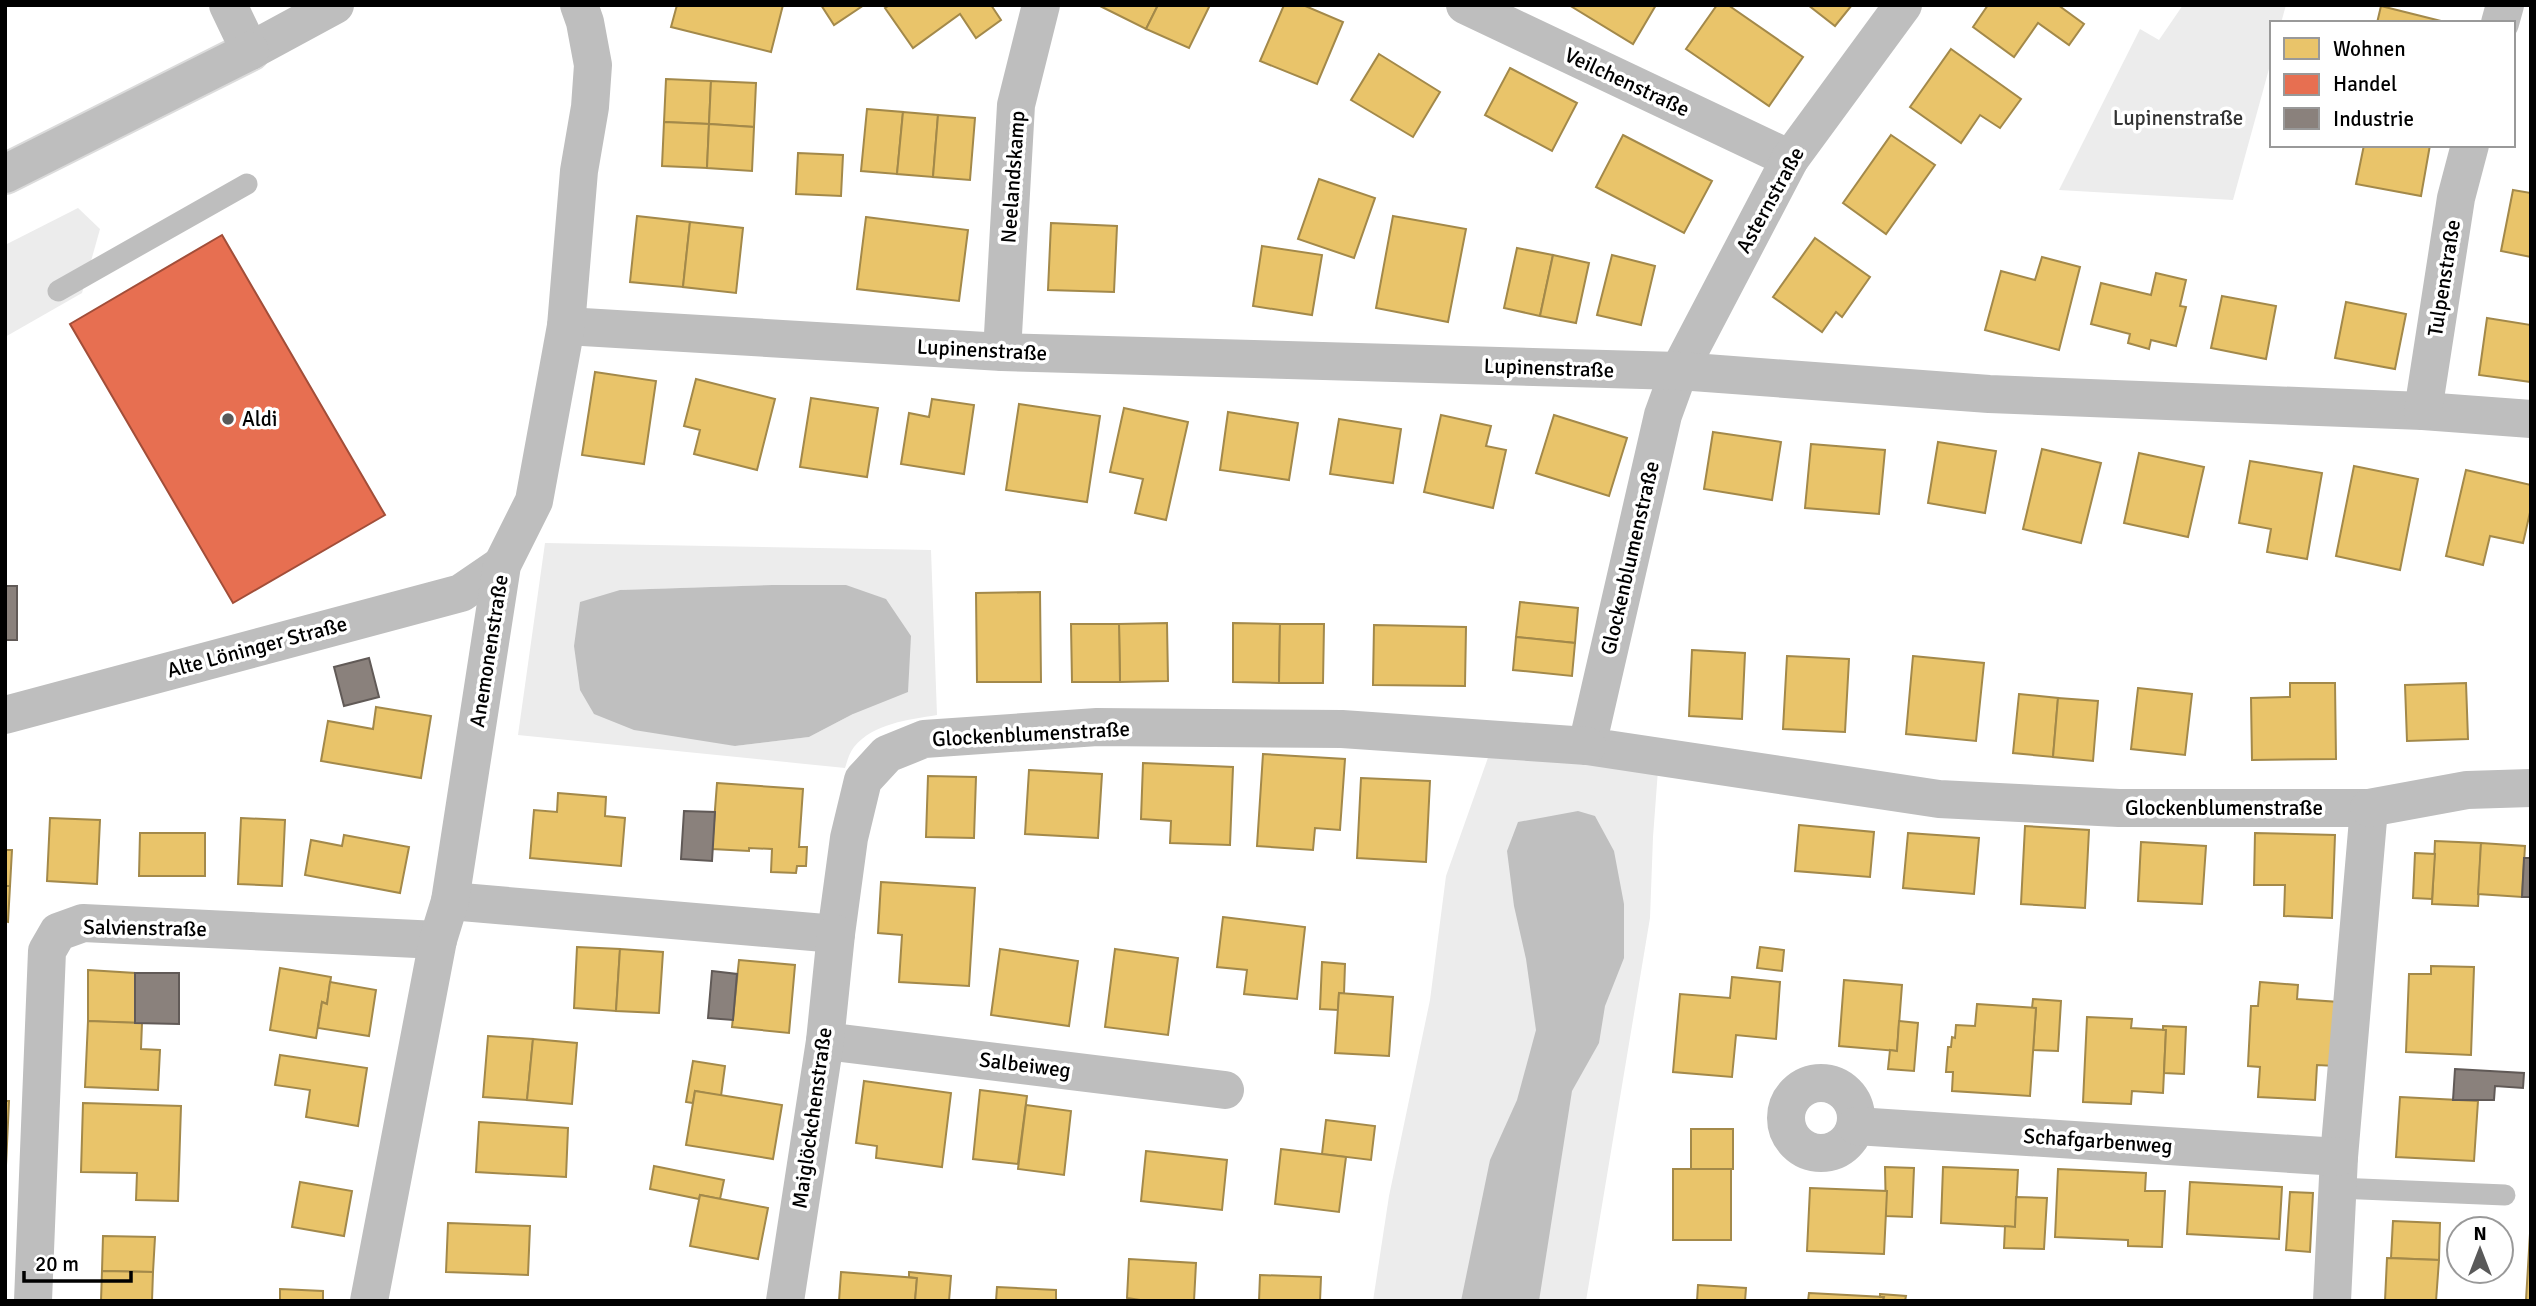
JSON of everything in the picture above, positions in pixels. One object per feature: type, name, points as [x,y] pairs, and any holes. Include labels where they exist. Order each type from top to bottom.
[{"type":"main road","points":[[228,5],[250,51]]},
{"type":"main road","points":[[5,174],[250,51],[335,5]]},
{"type":"main road","name":"Anemonenstraße","points":[[369,1301],[438,940],[450,901],[502,565],[534,501],[566,326],[579,170],[590,107],[593,65],[579,5]]},
{"type":"main road","name":"Neelandskamp","points":[[1002,352],[1016,105],[1041,5]]},
{"type":"main road","name":"Veilchenstraße","points":[[1465,5],[1790,159]]},
{"type":"main road","name":"Asternstraße","points":[[1679,371],[1790,159],[1903,5]]},
{"type":"main road","name":"Tulpenstraße","points":[[2423,411],[2456,198],[2469,147]]},
{"type":"main road","name":"Lupinenstraße","points":[[566,326],[1002,352],[1679,371],[1989,394],[2423,411],[2531,419]]},
{"type":"main road","name":"Glockenblumenstraße","points":[[1587,746],[1663,415],[1679,371]]},
{"type":"main road","name":"Alte Löninger Straße","points":[[5,715],[461,593],[502,565]]},
{"type":"main road","name":"Glockenblumenstraße","points":[[836,934],[849,838],[863,780],[887,754],[924,739],[1097,727],[1329,729],[1587,746],[1939,799],[2119,808],[2370,808],[2467,790],[2531,788]]},
{"type":"main road","points":[[2332,1301],[2338,1172],[2370,808]]},
{"type":"main road","points":[[450,901],[836,934]]},
{"type":"main road","name":"Salvienstraße","points":[[33,1301],[47,951],[58,932],[83,923],[438,940]]},
{"type":"main road","name":"Maiglöckchenstraße","points":[[785,1301],[825,1041],[836,934]]},
{"type":"main road","name":"Salbeiweg","points":[[825,1041],[1225,1090]]},
{"type":"main road","name":"Schafgarbenweg","points":[[1856,1126],[2338,1172]]},
{"type":"lane","points":[[58,291],[247,184]]},
{"type":"lane","points":[[2338,1172],[2505,1195]]},
{"type":"green space","name":"Lupinenstraße","points":[[2183,5],[2286,5],[2282,21],[2270,21],[2270,65],[2233,200],[2059,190],[2140,29],[2159,40]]},
{"type":"green space","points":[[78,208],[100,229],[82,293],[5,337],[5,245]]},
{"type":"green space","points":[[545,543],[931,550],[937,715],[892,724],[871,733],[854,747],[845,768],[518,735]],"holes":[[[846,585],[853,714],[809,737],[735,746],[620,590]]]},
{"type":"green space","points":[[1490,752],[1658,770],[1650,918],[1586,1301],[1373,1301],[1389,1196],[1430,1000],[1446,876]]},
{"type":"shaded area","points":[[846,585],[886,599],[911,636],[908,692],[853,714],[809,737],[735,746],[634,730],[594,714],[580,690],[574,646],[580,602],[620,590]]},
{"type":"shaded area","points":[[1578,811],[1595,816],[1614,851],[1624,904],[1624,958],[1605,1006],[1599,1043],[1572,1091],[1539,1301],[1461,1301],[1490,1160],[1517,1100],[1536,1030],[1507,851],[1518,822]]},
{"type":"building: Wohnen","points":[[677,5],[783,5],[771,52],[671,27]]},
{"type":"building: Wohnen","points":[[821,5],[864,5],[834,25]]},
{"type":"building: Wohnen","points":[[890,5],[991,5],[1001,20],[976,38],[960,14],[913,48],[885,8]]},
{"type":"building: Wohnen","points":[[1098,5],[1158,5],[1146,29]]},
{"type":"building: Wohnen","points":[[1158,5],[1210,5],[1189,48],[1146,29]]},
{"type":"building: Wohnen","points":[[1284,5],[1303,5],[1343,22],[1317,84],[1260,61]]},
{"type":"building: Wohnen","points":[[1569,5],[1656,5],[1633,44]]},
{"type":"building: Wohnen","points":[[1717,5],[1728,5],[1803,57],[1769,106],[1686,49]]},
{"type":"building: Wohnen","points":[[1808,5],[1852,5],[1835,26]]},
{"type":"building: Wohnen","points":[[1988,5],[2058,5],[2084,24],[2069,45],[2038,23],[2014,57],[1973,27]]},
{"type":"building: Wohnen","points":[[2381,6],[2441,21],[2377,21]]},
{"type":"building: Wohnen","points":[[1951,49],[2021,99],[2000,128],[1980,115],[1961,143],[1910,107]]},
{"type":"building: Wohnen","points":[[1379,54],[1440,92],[1413,137],[1351,100]]},
{"type":"building: Wohnen","points":[[1510,68],[1577,103],[1552,151],[1485,115]]},
{"type":"building: Wohnen","points":[[666,79],[711,81],[709,124],[664,122]]},
{"type":"building: Wohnen","points":[[711,81],[756,83],[754,127],[709,124]]},
{"type":"building: Wohnen","points":[[867,109],[903,112],[897,174],[861,171]]},
{"type":"building: Wohnen","points":[[903,112],[938,115],[933,177],[897,174]]},
{"type":"building: Wohnen","points":[[938,115],[975,118],[970,180],[933,177]]},
{"type":"building: Wohnen","points":[[664,122],[709,124],[707,168],[662,166]]},
{"type":"building: Wohnen","points":[[709,124],[754,127],[752,171],[707,168]]},
{"type":"building: Wohnen","points":[[1623,135],[1712,181],[1684,233],[1596,187]]},
{"type":"building: Wohnen","points":[[1891,135],[1935,165],[1886,234],[1843,203]]},
{"type":"building: Wohnen","points":[[2364,147],[2430,147],[2421,196],[2356,184]]},
{"type":"building: Wohnen","points":[[798,153],[843,155],[841,196],[796,194]]},
{"type":"building: Wohnen","points":[[1319,179],[1375,198],[1354,258],[1298,239]]},
{"type":"building: Wohnen","points":[[2513,190],[2531,193],[2531,257],[2501,251]]},
{"type":"building: Wohnen","points":[[637,216],[690,222],[683,287],[630,282]]},
{"type":"building: Wohnen","points":[[1393,216],[1466,229],[1448,322],[1376,308]]},
{"type":"building: Wohnen","points":[[866,217],[968,230],[959,301],[857,289]]},
{"type":"building: Wohnen","points":[[690,222],[743,228],[736,293],[683,287]]},
{"type":"building: Wohnen","points":[[1051,223],[1117,226],[1114,292],[1048,290]]},
{"type":"building: Wohnen","points":[[1815,238],[1870,277],[1842,317],[1836,312],[1822,332],[1773,297]]},
{"type":"building: Wohnen","points":[[1262,246],[1322,255],[1312,315],[1253,306]]},
{"type":"building: Wohnen","points":[[1517,248],[1553,255],[1540,316],[1504,308]]},
{"type":"building: Wohnen","points":[[1553,255],[1589,263],[1576,323],[1540,316]]},
{"type":"building: Wohnen","points":[[1612,255],[1655,266],[1641,325],[1597,315]]},
{"type":"building: Wohnen","points":[[2042,257],[2080,267],[2059,350],[1985,330],[2001,271],[2035,280]]},
{"type":"building: Wohnen","points":[[2156,273],[2186,280],[2180,306],[2186,307],[2176,346],[2151,340],[2149,349],[2128,343],[2130,334],[2091,324],[2101,283],[2151,295]]},
{"type":"building: Wohnen","points":[[2222,296],[2276,306],[2266,359],[2211,348]]},
{"type":"building: Wohnen","points":[[2346,302],[2406,314],[2395,369],[2335,358]]},
{"type":"building: Wohnen","points":[[2487,318],[2531,325],[2531,382],[2479,375]]},
{"type":"building: Wohnen","points":[[595,372],[656,381],[644,464],[582,455]]},
{"type":"building: Wohnen","points":[[696,379],[775,399],[757,470],[694,454],[700,430],[684,426]]},
{"type":"building: Wohnen","points":[[811,398],[878,408],[867,477],[800,467]]},
{"type":"building: Wohnen","points":[[932,399],[974,405],[964,474],[901,464],[909,413],[929,417]]},
{"type":"building: Wohnen","points":[[1019,404],[1100,416],[1087,502],[1006,490]]},
{"type":"building: Wohnen","points":[[1124,408],[1188,422],[1166,520],[1135,513],[1143,479],[1110,472]]},
{"type":"building: Wohnen","points":[[1228,412],[1298,423],[1289,480],[1220,470]]},
{"type":"building: Wohnen","points":[[1441,415],[1491,426],[1486,446],[1506,450],[1493,508],[1424,492]]},
{"type":"building: Wohnen","points":[[1554,415],[1627,438],[1609,496],[1536,473]]},
{"type":"building: Wohnen","points":[[1339,419],[1401,429],[1393,483],[1330,474]]},
{"type":"building: Wohnen","points":[[1713,432],[1781,442],[1772,500],[1704,489]]},
{"type":"building: Wohnen","points":[[1938,442],[1996,451],[1985,513],[1928,503]]},
{"type":"building: Wohnen","points":[[1811,444],[1885,450],[1879,514],[1805,508]]},
{"type":"building: Wohnen","points":[[2042,449],[2101,463],[2081,543],[2023,529]]},
{"type":"building: Wohnen","points":[[2139,453],[2204,467],[2188,537],[2124,523]]},
{"type":"building: Wohnen","points":[[2250,461],[2322,473],[2307,559],[2267,552],[2271,529],[2239,523]]},
{"type":"building: Wohnen","points":[[2354,466],[2418,479],[2400,570],[2336,556]]},
{"type":"building: Wohnen","points":[[2466,470],[2531,485],[2531,508],[2523,543],[2490,536],[2483,565],[2446,556]]},
{"type":"building: Wohnen","points":[[1040,592],[1041,682],[977,682],[976,593]]},
{"type":"building: Wohnen","points":[[1520,602],[1578,608],[1575,643],[1516,637]]},
{"type":"building: Wohnen","points":[[1167,623],[1168,681],[1120,682],[1119,624]]},
{"type":"building: Wohnen","points":[[1233,623],[1280,624],[1279,683],[1233,682]]},
{"type":"building: Wohnen","points":[[1071,624],[1119,624],[1120,682],[1072,682]]},
{"type":"building: Wohnen","points":[[1280,624],[1324,624],[1323,683],[1279,683]]},
{"type":"building: Wohnen","points":[[1374,625],[1466,627],[1465,686],[1373,685]]},
{"type":"building: Wohnen","points":[[1516,637],[1575,643],[1572,676],[1513,670]]},
{"type":"building: Wohnen","points":[[1692,650],[1745,653],[1742,719],[1689,716]]},
{"type":"building: Wohnen","points":[[1787,656],[1849,659],[1845,732],[1783,729]]},
{"type":"building: Wohnen","points":[[1913,656],[1984,663],[1976,741],[1906,734]]},
{"type":"building: Wohnen","points":[[2290,683],[2335,683],[2336,759],[2252,760],[2251,698],[2290,697]]},
{"type":"building: Wohnen","points":[[2466,683],[2468,739],[2407,741],[2405,685]]},
{"type":"building: Wohnen","points":[[2138,688],[2192,694],[2185,755],[2131,749]]},
{"type":"building: Wohnen","points":[[2019,694],[2058,698],[2053,757],[2013,753]]},
{"type":"building: Wohnen","points":[[2058,698],[2098,701],[2093,761],[2053,757]]},
{"type":"building: Wohnen","points":[[376,707],[431,716],[421,778],[321,761],[328,721],[373,729]]},
{"type":"building: Wohnen","points":[[1263,754],[1345,759],[1340,830],[1315,828],[1313,850],[1257,846]]},
{"type":"building: Wohnen","points":[[1143,763],[1233,767],[1230,845],[1170,843],[1171,821],[1141,819]]},
{"type":"building: Wohnen","points":[[1029,770],[1102,774],[1098,838],[1025,834]]},
{"type":"building: Wohnen","points":[[928,776],[976,777],[974,838],[926,837]]},
{"type":"building: Wohnen","points":[[1361,778],[1430,781],[1426,862],[1357,858]]},
{"type":"building: Wohnen","points":[[717,783],[803,789],[799,847],[807,847],[806,866],[797,866],[796,873],[771,872],[772,849],[712,849]]},
{"type":"building: Wohnen","points":[[558,793],[606,797],[605,816],[625,818],[621,866],[530,858],[534,810],[557,812]]},
{"type":"building: Wohnen","points":[[50,818],[100,820],[97,884],[47,881]]},
{"type":"building: Wohnen","points":[[241,818],[285,820],[282,886],[238,884]]},
{"type":"building: Wohnen","points":[[1799,825],[1874,832],[1870,877],[1795,871]]},
{"type":"building: Wohnen","points":[[2025,826],[2089,830],[2085,908],[2021,904]]},
{"type":"building: Wohnen","points":[[140,833],[205,833],[205,876],[139,876]]},
{"type":"building: Wohnen","points":[[1908,833],[1979,838],[1974,894],[1903,888]]},
{"type":"building: Wohnen","points":[[2255,833],[2335,835],[2332,918],[2284,916],[2285,885],[2254,885]]},
{"type":"building: Wohnen","points":[[344,835],[409,847],[400,893],[305,875],[311,840],[342,846]]},
{"type":"building: Wohnen","points":[[2435,841],[2481,843],[2478,906],[2432,904]]},
{"type":"building: Wohnen","points":[[2141,842],[2206,846],[2202,904],[2138,901]]},
{"type":"building: Wohnen","points":[[2481,843],[2525,846],[2522,897],[2478,894]]},
{"type":"building: Wohnen","points":[[5,850],[12,850],[10,886],[5,886]]},
{"type":"building: Wohnen","points":[[2415,853],[2435,854],[2432,899],[2413,898]]},
{"type":"building: Wohnen","points":[[881,882],[975,888],[969,986],[899,982],[902,935],[878,933]]},
{"type":"building: Wohnen","points":[[5,886],[10,886],[8,922],[5,921]]},
{"type":"building: Wohnen","points":[[1223,917],[1305,927],[1297,999],[1244,994],[1247,970],[1217,967]]},
{"type":"building: Wohnen","points":[[577,947],[620,949],[616,1011],[574,1008]]},
{"type":"building: Wohnen","points":[[1760,947],[1784,950],[1782,971],[1757,968]]},
{"type":"building: Wohnen","points":[[620,949],[663,952],[659,1013],[616,1011]]},
{"type":"building: Wohnen","points":[[1000,949],[1078,961],[1069,1026],[991,1015]]},
{"type":"building: Wohnen","points":[[1115,949],[1178,958],[1168,1035],[1105,1027]]},
{"type":"building: Wohnen","points":[[739,960],[795,965],[789,1033],[732,1027]]},
{"type":"building: Wohnen","points":[[1322,962],[1345,964],[1344,994],[1339,993],[1338,1010],[1320,1009]]},
{"type":"building: Wohnen","points":[[2431,966],[2474,967],[2471,1055],[2406,1052],[2409,974],[2431,974]]},
{"type":"building: Wohnen","points":[[280,968],[331,977],[327,1004],[322,1002],[316,1038],[270,1030]]},
{"type":"building: Wohnen","points":[[88,970],[135,973],[135,1023],[88,1021]]},
{"type":"building: Wohnen","points":[[1732,977],[1780,982],[1776,1039],[1736,1035],[1732,1077],[1673,1072],[1680,994],[1730,998]]},
{"type":"building: Wohnen","points":[[1844,980],[1902,985],[1897,1051],[1839,1046]]},
{"type":"building: Wohnen","points":[[330,982],[376,990],[369,1036],[318,1028],[322,1002],[327,1004]]},
{"type":"building: Wohnen","points":[[2260,982],[2298,985],[2297,999],[2339,1002],[2335,1066],[2317,1065],[2315,1100],[2258,1097],[2260,1067],[2248,1066],[2251,1006],[2258,1006]]},
{"type":"building: Wohnen","points":[[1339,993],[1393,997],[1389,1056],[1335,1053]]},
{"type":"building: Wohnen","points":[[2033,999],[2061,1001],[2058,1051],[2033,1050],[2036,1008],[2032,1008]]},
{"type":"building: Wohnen","points":[[1977,1004],[2036,1008],[2030,1096],[1952,1091],[1953,1072],[1946,1072],[1948,1047],[1951,1047],[1952,1037],[1955,1038],[1956,1025],[1975,1026]]},
{"type":"building: Wohnen","points":[[2087,1017],[2132,1019],[2131,1028],[2166,1030],[2163,1093],[2132,1091],[2131,1104],[2083,1102]]},
{"type":"building: Wohnen","points":[[88,1021],[142,1023],[141,1049],[160,1050],[158,1090],[85,1087]]},
{"type":"building: Wohnen","points":[[1899,1021],[1918,1023],[1914,1071],[1888,1069],[1890,1050],[1897,1051]]},
{"type":"building: Wohnen","points":[[2163,1026],[2186,1027],[2184,1074],[2164,1073],[2166,1030],[2163,1030]]},
{"type":"building: Wohnen","points":[[488,1036],[533,1039],[527,1100],[483,1097]]},
{"type":"building: Wohnen","points":[[533,1039],[577,1043],[572,1104],[527,1100]]},
{"type":"building: Wohnen","points":[[280,1055],[367,1068],[358,1126],[306,1117],[310,1090],[275,1085]]},
{"type":"building: Wohnen","points":[[693,1061],[725,1066],[721,1096],[695,1091],[693,1103],[686,1102]]},
{"type":"building: Wohnen","points":[[864,1081],[951,1093],[942,1167],[876,1158],[877,1146],[856,1143]]},
{"type":"building: Wohnen","points":[[980,1090],[1027,1096],[1018,1164],[973,1159]]},
{"type":"building: Wohnen","points":[[695,1091],[782,1105],[773,1159],[686,1145]]},
{"type":"building: Wohnen","points":[[2400,1097],[2478,1101],[2474,1161],[2396,1157]]},
{"type":"building: Wohnen","points":[[5,1101],[9,1101],[5,1187]]},
{"type":"building: Wohnen","points":[[83,1103],[181,1106],[178,1201],[136,1200],[137,1173],[81,1172]]},
{"type":"building: Wohnen","points":[[1026,1105],[1071,1111],[1064,1175],[1018,1169]]},
{"type":"building: Wohnen","points":[[1326,1120],[1375,1126],[1371,1160],[1322,1154]]},
{"type":"building: Wohnen","points":[[479,1122],[568,1128],[566,1177],[476,1172]]},
{"type":"building: Wohnen","points":[[1691,1129],[1733,1129],[1733,1169],[1691,1169]]},
{"type":"building: Wohnen","points":[[1281,1149],[1346,1157],[1339,1212],[1275,1204]]},
{"type":"building: Wohnen","points":[[1146,1151],[1227,1160],[1222,1210],[1141,1201]]},
{"type":"building: Wohnen","points":[[654,1166],[724,1180],[720,1199],[700,1195],[699,1199],[650,1189]]},
{"type":"building: Wohnen","points":[[1885,1167],[1914,1168],[1912,1217],[1886,1216]]},
{"type":"building: Wohnen","points":[[1943,1167],[2018,1170],[2015,1227],[1941,1223]]},
{"type":"building: Wohnen","points":[[1673,1169],[1731,1169],[1731,1240],[1673,1240]]},
{"type":"building: Wohnen","points":[[2058,1169],[2146,1173],[2145,1191],[2165,1191],[2162,1247],[2128,1246],[2128,1240],[2055,1237]]},
{"type":"building: Wohnen","points":[[300,1182],[352,1191],[344,1236],[292,1227]]},
{"type":"building: Wohnen","points":[[2190,1182],[2282,1187],[2279,1239],[2187,1234]]},
{"type":"building: Wohnen","points":[[1810,1188],[1887,1191],[1884,1254],[1807,1251]]},
{"type":"building: Wohnen","points":[[2290,1192],[2313,1193],[2310,1252],[2286,1250]]},
{"type":"building: Wohnen","points":[[700,1195],[768,1208],[758,1259],[690,1246]]},
{"type":"building: Wohnen","points":[[2016,1197],[2047,1198],[2044,1249],[2004,1248],[2005,1226],[2015,1227]]},
{"type":"building: Wohnen","points":[[2531,1217],[2531,1301],[2526,1300]]},
{"type":"building: Wohnen","points":[[2393,1221],[2440,1223],[2439,1260],[2391,1258]]},
{"type":"building: Wohnen","points":[[448,1223],[530,1226],[528,1275],[446,1272]]},
{"type":"building: Wohnen","points":[[103,1236],[155,1237],[153,1272],[102,1271]]},
{"type":"building: Wohnen","points":[[2387,1258],[2439,1260],[2436,1301],[2385,1301]]},
{"type":"building: Wohnen","points":[[1129,1259],[1196,1263],[1194,1301],[1147,1301],[1127,1298]]},
{"type":"building: Wohnen","points":[[102,1271],[153,1272],[152,1301],[101,1301]]},
{"type":"building: Wohnen","points":[[841,1272],[917,1278],[915,1301],[839,1301]]},
{"type":"building: Wohnen","points":[[909,1272],[951,1276],[949,1301],[915,1301],[917,1278],[909,1277]]},
{"type":"building: Wohnen","points":[[1260,1275],[1321,1277],[1320,1301],[1259,1301]]},
{"type":"building: Wohnen","points":[[1698,1285],[1746,1288],[1745,1301],[1697,1301]]},
{"type":"building: Wohnen","points":[[997,1287],[1056,1290],[1056,1301],[996,1301]]},
{"type":"building: Wohnen","points":[[280,1289],[323,1291],[323,1301],[280,1301]]},
{"type":"building: Wohnen","points":[[1809,1293],[1884,1297],[1883,1301],[1808,1301]]},
{"type":"building: Wohnen","points":[[1880,1294],[1906,1296],[1905,1301],[1883,1301],[1884,1297],[1880,1297]]},
{"type":"building: Handel","name":"Aldi","points":[[222,235],[385,515],[233,603],[70,324]]},
{"type":"building: Industrie","points":[[5,586],[17,586],[17,640],[5,640]]},
{"type":"building: Industrie","points":[[369,658],[379,697],[344,706],[334,667]]},
{"type":"building: Industrie","points":[[684,811],[715,812],[712,861],[681,859]]},
{"type":"building: Industrie","points":[[2524,858],[2531,858],[2531,897],[2522,897]]},
{"type":"building: Industrie","points":[[712,971],[737,974],[733,1020],[708,1018]]},
{"type":"building: Industrie","points":[[135,973],[179,973],[179,1024],[135,1023]]},
{"type":"building: Industrie","points":[[2455,1069],[2524,1073],[2523,1088],[2495,1086],[2494,1100],[2453,1100]]},
{"type":"place","name":"Aldi","points":[[228,419]]}]
